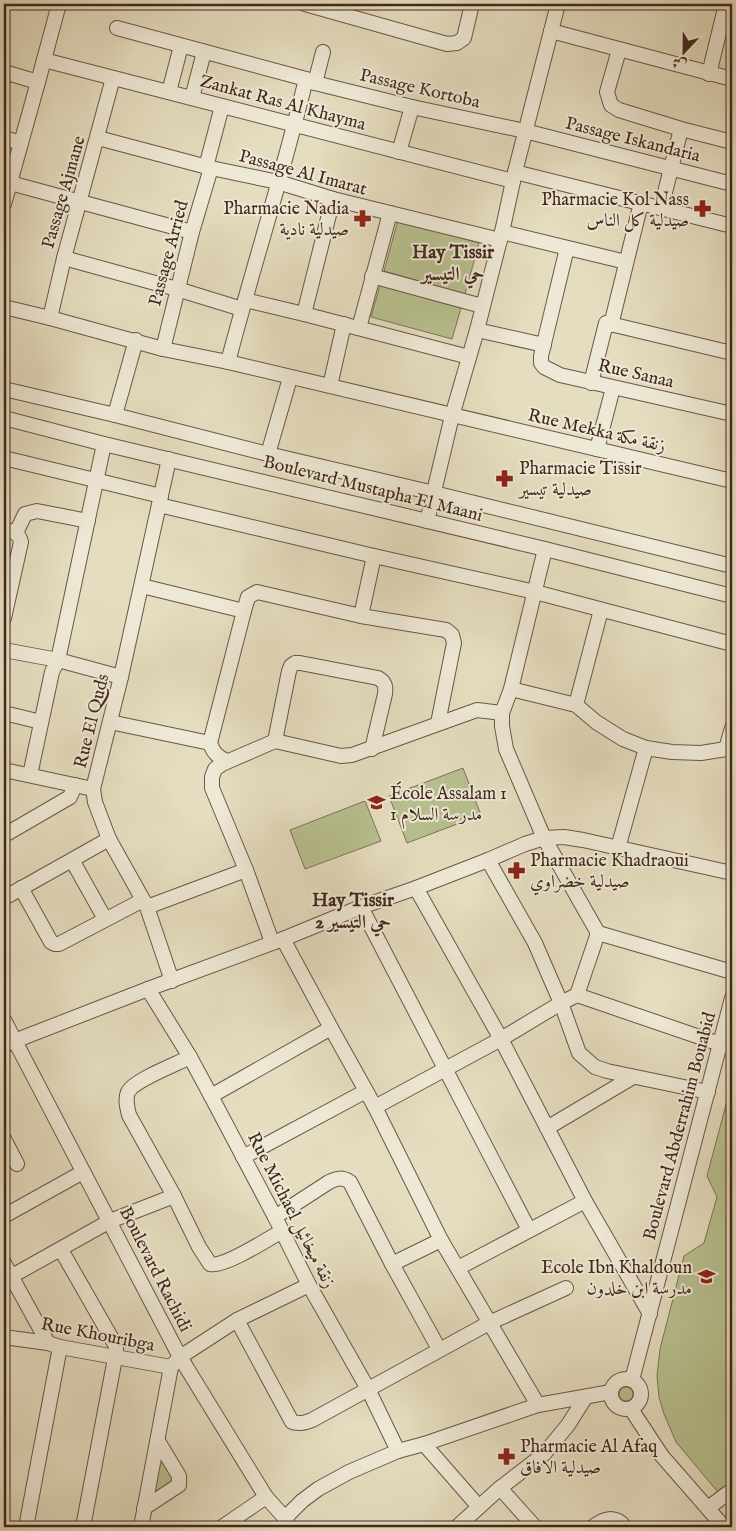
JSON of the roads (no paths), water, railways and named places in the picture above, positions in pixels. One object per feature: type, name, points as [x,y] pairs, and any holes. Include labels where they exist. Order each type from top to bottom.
[{"type":"street","points":[[4,203],[59,4]]},
{"type":"street","points":[[305,4],[447,44],[457,43],[464,38],[472,4]]},
{"type":"street","points":[[428,521],[452,416],[477,330],[558,4]]},
{"type":"street","points":[[709,74],[726,4]]},
{"type":"street","name":"Passage Kortoba","points":[[117,28],[412,107],[525,131]]},
{"type":"street","points":[[551,32],[732,79]]},
{"type":"street","points":[[169,92],[181,46]]},
{"type":"street","points":[[619,50],[607,92],[611,105],[619,110],[681,129],[732,142]]},
{"type":"street","points":[[192,98],[204,52]]},
{"type":"street","points":[[228,362],[295,125],[323,52]]},
{"type":"street","name":"Zankat Ras Al Khayma","points":[[44,60],[399,152],[641,203],[732,226]]},
{"type":"street","points":[[4,72],[38,82]]},
{"type":"street","name":"Passage Ajmane","points":[[50,318],[64,258],[113,78]]},
{"type":"street","name":"Passage Arried","points":[[163,348],[222,106]]},
{"type":"street","points":[[399,152],[412,107]]},
{"type":"street","points":[[661,208],[681,129]]},
{"type":"street","name":"Passage Iskandaria","points":[[525,131],[732,184]]},
{"type":"street","points":[[4,138],[21,142]]},
{"type":"street","name":"Passage Al Imarat","points":[[98,138],[208,167],[278,182],[333,200],[501,236],[568,248],[626,262]]},
{"type":"street","points":[[10,183],[192,232]]},
{"type":"street","points":[[304,314],[333,200]]},
{"type":"street","points":[[591,383],[641,203]]},
{"type":"street","points":[[359,328],[390,213]]},
{"type":"street","points":[[477,330],[542,350],[568,248]]},
{"type":"street","points":[[64,258],[177,290],[243,305],[304,314],[469,357]]},
{"type":"street","points":[[372,276],[482,306]]},
{"type":"street","name":"Rue Mekka زنقة مكة","points":[[4,306],[163,348],[732,482]]},
{"type":"street","points":[[330,386],[344,324]]},
{"type":"street","points":[[608,324],[732,353]]},
{"type":"street","points":[[115,415],[136,340]]},
{"type":"street","name":"Rue Sanaa","points":[[542,350],[541,362],[550,371],[591,383],[732,414]]},
{"type":"street","points":[[268,454],[290,378]]},
{"type":"street","points":[[597,449],[613,388]]},
{"type":"street","name":"Boulevard Mustapha El Maani","points":[[4,389],[268,454],[434,492],[732,566]]},
{"type":"street","name":"Boulevard Mustapha El Maani","points":[[4,418],[104,444],[545,549],[732,596]]},
{"type":"street","points":[[30,776],[52,672],[58,660],[104,444]]},
{"type":"street","points":[[4,458],[96,481],[160,501],[374,556],[535,592],[732,644]]},
{"type":"street","name":"Rue El Quds","points":[[169,459],[142,586],[94,790],[95,802],[109,840],[145,904],[172,981]]},
{"type":"street","points":[[4,618],[21,542],[20,537],[10,531],[25,514],[37,511],[88,521]]},
{"type":"street","points":[[545,549],[511,689],[502,713],[506,749],[544,838],[598,933],[732,972]]},
{"type":"street","points":[[361,616],[374,556]]},
{"type":"street","points":[[142,586],[244,611]]},
{"type":"street","points":[[227,761],[219,757],[212,750],[210,742],[248,597],[257,592],[361,616],[446,630],[452,635],[454,648],[438,723]]},
{"type":"street","points":[[576,705],[601,610]]},
{"type":"street","points":[[4,650],[58,660],[121,677]]},
{"type":"street","points":[[275,742],[290,666],[294,663],[300,663],[378,678],[383,681],[386,687],[372,749]]},
{"type":"street","points":[[511,689],[576,705],[596,722],[623,739],[646,748],[672,752],[701,753],[729,750],[732,728]]},
{"type":"street","points":[[502,713],[477,710],[352,755],[342,756],[275,742],[227,761],[215,770],[212,777],[212,788],[277,941],[331,1028],[375,1107],[441,1240],[538,1405]]},
{"type":"street","points":[[4,713],[41,722]]},
{"type":"street","points":[[110,722],[210,742]]},
{"type":"street","points":[[618,848],[646,748]]},
{"type":"street","points":[[4,770],[94,790]]},
{"type":"street","points":[[4,834],[70,796],[75,786]]},
{"type":"street","points":[[9,1043],[544,838],[564,837],[583,840],[732,873]]},
{"type":"street","points":[[4,898],[109,840]]},
{"type":"street","points":[[72,860],[106,920]]},
{"type":"street","points":[[488,860],[535,943],[579,1053],[596,1067],[607,1071],[708,1092]]},
{"type":"street","points":[[21,888],[51,942],[59,944],[106,920],[145,904],[246,870]]},
{"type":"street","points":[[416,888],[501,1039],[585,1201],[650,1314]]},
{"type":"street","points":[[361,907],[529,1230]]},
{"type":"street","points":[[577,995],[598,933]]},
{"type":"street","name":"Rue Michael زنقة ميخائيل","points":[[148,989],[190,1057],[309,1285],[368,1389],[398,1451]]},
{"type":"street","points":[[375,1107],[501,1039],[560,1003],[577,995],[726,1045]]},
{"type":"street","name":"Boulevard Abderrahim Bouabid","points":[[632,1380],[708,1092],[726,1045],[732,998]]},
{"type":"street","name":"Boulevard Rachidi","points":[[4,1020],[9,1043],[110,1221],[175,1362],[266,1497],[287,1522]]},
{"type":"street","points":[[211,1096],[331,1028]]},
{"type":"street","points":[[190,1057],[136,1084],[127,1094],[127,1106],[129,1115],[174,1196],[198,1247],[210,1264],[217,1265],[228,1261],[282,1231]]},
{"type":"street","points":[[547,1128],[633,1077]]},
{"type":"street","points":[[243,1157],[366,1091]]},
{"type":"street","points":[[6,1147],[17,1164]]},
{"type":"street","points":[[4,1216],[83,1172]]},
{"type":"street","points":[[275,1217],[329,1182],[338,1178],[344,1178],[350,1182],[438,1349]]},
{"type":"street","points":[[12,1276],[110,1221],[174,1196]]},
{"type":"street","points":[[458,1268],[585,1201]]},
{"type":"street","points":[[392,1264],[441,1240]]},
{"type":"street","points":[[59,1250],[64,1255],[116,1346],[83,1527]]},
{"type":"street","points":[[4,1263],[54,1345],[26,1527]]},
{"type":"street","points":[[141,1527],[175,1362],[237,1320],[309,1285]]},
{"type":"street","points":[[237,1320],[292,1422],[298,1424],[312,1420],[438,1349],[489,1323],[566,1288]]},
{"type":"street","name":"Rue Khouribga","points":[[4,1337],[115,1358],[175,1362]]},
{"type":"street","points":[[623,1379],[632,1380],[641,1389],[640,1401],[636,1406],[622,1409],[615,1404],[611,1397],[611,1392],[619,1381],[623,1379]]},
{"type":"street","points":[[287,1522],[302,1500],[318,1489],[349,1472],[398,1451],[538,1405],[611,1392]]},
{"type":"street","points":[[457,1527],[500,1488],[544,1454],[568,1425],[585,1398]]},
{"type":"street","points":[[631,1408],[662,1456],[708,1508],[720,1526]]},
{"type":"street","points":[[144,1508],[179,1485],[179,1476],[158,1441]]},
{"type":"street","points":[[424,1444],[478,1507]]},
{"type":"street","points":[[500,1488],[535,1527]]},
{"type":"street","points":[[708,1508],[732,1490]]},
{"type":"street","points":[[222,1527],[266,1497]]},
{"type":"street","points":[[593,1527],[601,1520],[613,1519],[625,1527]]},
{"type":"place","name":"Pharmacie Kol Nass صيدلية كل الناس","points":[[703,209]]},
{"type":"place","name":"Pharmacie Nadia صيدلية نادية","points":[[363,218]]},
{"type":"place","name":"Pharmacie Tissir صيدلية تيسير","points":[[505,478]]},
{"type":"place","name":"École Assalam 1 مدرسة السلام 1","points":[[376,803]]},
{"type":"place","name":"Pharmacie Khadraoui صيدلية خضراوي","points":[[516,870]]},
{"type":"place","name":"Ecole Ibn Khaldoun مدرسة ابن خلدون","points":[[706,1277]]},
{"type":"place","name":"Pharmacie Al Afaq صيدلية الافاق","points":[[506,1456]]},
{"type":"district","name":"Hay Tissir حي التيسير","points":[[453,262]]},
{"type":"district","name":"Hay Tissir 2 حي التيسير","points":[[353,910]]}]
